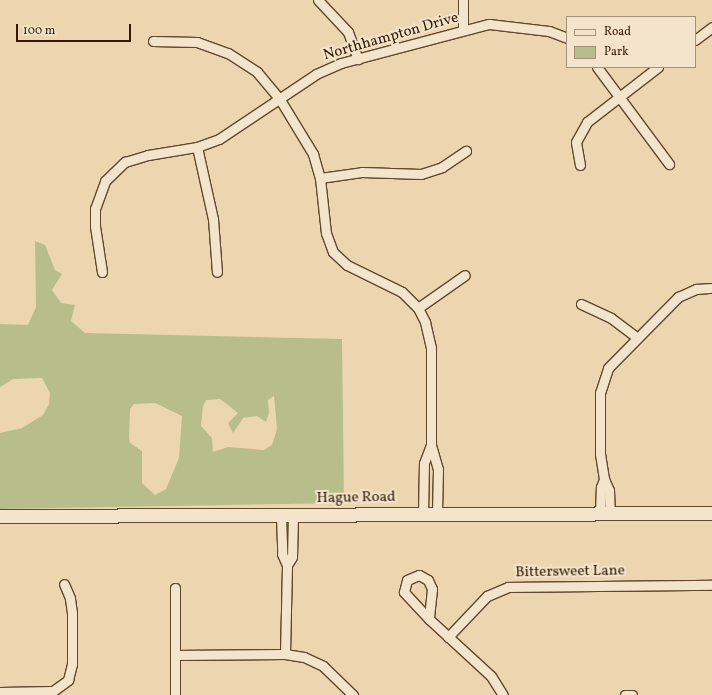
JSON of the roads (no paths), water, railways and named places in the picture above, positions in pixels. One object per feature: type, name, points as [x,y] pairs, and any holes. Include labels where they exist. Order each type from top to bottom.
[{"type":"street","points":[[318,0],[348,32],[358,59]]},
{"type":"street","points":[[463,0],[463,30]]},
{"type":"street","name":"Northhampton Drive","points":[[102,272],[94,218],[97,201],[109,176],[133,159],[197,147],[225,136],[316,74],[358,59],[463,30],[497,24],[549,31],[566,38]]},
{"type":"street","points":[[696,39],[711,29]]},
{"type":"street","points":[[153,41],[197,42],[228,53],[256,72],[279,98],[307,141],[320,178],[326,233],[337,257],[347,266],[396,288],[418,308],[425,322],[430,341],[431,445],[438,469],[437,514]]},
{"type":"street","points":[[598,68],[669,164]]},
{"type":"street","points":[[580,165],[576,142],[582,128],[657,68]]},
{"type":"street","points":[[197,147],[211,208],[218,272]]},
{"type":"street","points":[[320,178],[362,172],[421,174],[442,167],[466,151]]},
{"type":"street","points":[[418,308],[465,275]]},
{"type":"street","points":[[605,513],[609,490],[604,479],[600,454],[602,380],[611,363],[681,294],[696,289],[712,288]]},
{"type":"street","points":[[580,304],[611,318],[636,337]]},
{"type":"street","points":[[423,514],[424,463],[431,445]]},
{"type":"street","name":"Hague Road","points":[[0,516],[287,516],[712,513]]},
{"type":"street","points":[[285,654],[287,565],[292,557],[287,516]]},
{"type":"street","points":[[429,619],[430,584],[422,576],[414,576],[405,583],[404,592],[429,619],[495,681],[503,695]]},
{"type":"street","points":[[0,692],[53,691],[68,680],[72,664],[72,614],[70,598],[64,584]]},
{"type":"street","name":"Bittersweet Lane","points":[[448,636],[487,596],[508,587],[712,585]]},
{"type":"street","points":[[175,588],[175,695]]},
{"type":"street","points":[[175,655],[285,654],[304,657],[318,663],[352,695]]},
{"type":"street","points":[[625,695],[632,695]]}]
